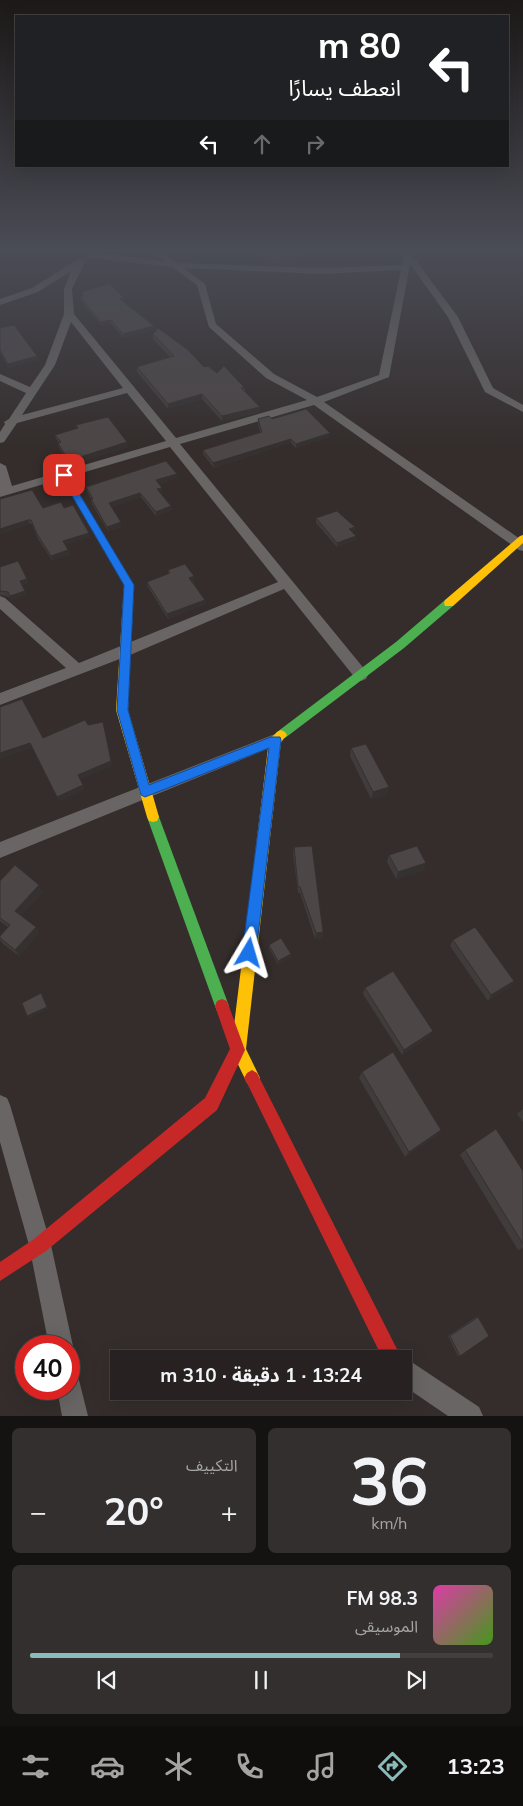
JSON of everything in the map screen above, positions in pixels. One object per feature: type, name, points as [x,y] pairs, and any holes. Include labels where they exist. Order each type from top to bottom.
[{"type":"street","points":[[0,440],[50,365],[69,315]]},
{"type":"street","points":[[70,315],[361,675]]},
{"type":"street","points":[[0,850],[275,740],[400,645],[521,543],[316,401],[270,376],[212,325],[209,315]]},
{"type":"street","points":[[0,466],[4,492],[316,401],[384,377],[397,315]]},
{"type":"street","points":[[452,315],[489,390],[523,409]]},
{"type":"street","points":[[0,377],[32,392]]},
{"type":"street","points":[[0,424],[131,389]]},
{"type":"street","points":[[64,475],[129,585],[122,710],[145,792],[238,1050],[388,1350]]},
{"type":"street","points":[[0,699],[76,670],[287,583]]},
{"type":"street","points":[[0,601],[76,670]]},
{"type":"street","points":[[0,1272],[40,1245],[211,1104],[238,1050],[275,740]]},
{"type":"street","points":[[0,1105],[40,1245],[59,1335]]},
{"type":"street","points":[[412,1377],[470,1416]]},
{"type":"street","points":[[72,1400],[75,1416]]},
{"type":"building","points":[[95,315],[140,315],[154,326],[123,334],[111,320],[101,322]]},
{"type":"building","points":[[14,325],[37,356],[8,364],[0,350],[0,328]]},
{"type":"building","points":[[158,328],[188,350],[204,367],[208,366],[217,373],[224,366],[244,387],[241,388],[260,407],[222,416],[202,394],[168,404],[137,367],[174,356],[153,334]]},
{"type":"building","points":[[306,409],[330,433],[296,444],[291,439],[213,463],[203,450],[262,432],[258,419],[269,416],[272,419]]},
{"type":"building","points":[[108,417],[127,442],[71,460],[67,458],[58,443],[61,442],[55,435],[78,428],[76,425]]},
{"type":"building","points":[[166,461],[177,474],[156,480],[162,488],[157,489],[171,506],[156,512],[140,493],[109,503],[121,522],[107,527],[86,487]]},
{"type":"building","points":[[32,490],[43,508],[61,502],[64,508],[73,505],[89,533],[63,541],[68,550],[51,556],[37,534],[31,520],[0,529],[0,499]]},
{"type":"building","points":[[337,511],[355,527],[349,529],[356,536],[337,543],[316,518]]},
{"type":"building","points":[[18,561],[27,579],[20,581],[25,591],[10,596],[8,592],[0,591],[0,567]]},
{"type":"building","points":[[185,564],[194,576],[189,578],[205,600],[167,614],[147,582],[170,573],[168,570]]},
{"type":"building","points":[[22,699],[43,738],[85,720],[88,725],[103,722],[111,761],[78,775],[83,785],[57,797],[30,743],[0,753],[0,707]]},
{"type":"building","points":[[366,744],[389,787],[373,792],[351,748]]},
{"type":"building","points":[[312,846],[323,932],[316,933],[300,887],[298,887],[294,847]]},
{"type":"building","points":[[417,846],[426,863],[398,872],[389,855]]},
{"type":"building","points":[[15,865],[39,885],[15,911],[36,927],[15,950],[0,938],[10,925],[0,918],[0,881]]},
{"type":"building","points":[[475,927],[514,981],[491,995],[453,940]]},
{"type":"building","points":[[281,938],[291,954],[278,961],[269,945]]},
{"type":"building","points":[[393,971],[433,1031],[404,1050],[365,988]]},
{"type":"building","points":[[41,993],[47,1007],[27,1016],[22,1003]]},
{"type":"building","points":[[393,1052],[441,1130],[409,1152],[362,1072]]},
{"type":"building","points":[[496,1129],[523,1171],[523,1244],[465,1150]]},
{"type":"building","points":[[478,1317],[489,1336],[460,1356],[450,1336]]},
{"type":"traffic: fast","points":[[281,735],[400,645],[449,603]]},
{"type":"traffic: fast","points":[[153,817],[222,1006]]},
{"type":"traffic: slow","points":[[64,475],[129,585],[122,710],[153,817]]},
{"type":"traffic: slow","points":[[449,603],[523,538]]},
{"type":"traffic: slow","points":[[252,1078],[238,1050],[275,740],[281,735]]},
{"type":"traffic: jam","points":[[0,1272],[40,1245],[211,1104],[238,1050],[222,1006]]},
{"type":"traffic: jam","points":[[252,1078],[388,1350]]},
{"type":"route","points":[[64,475],[129,585],[122,710],[145,792],[275,740],[249,953]]}]
